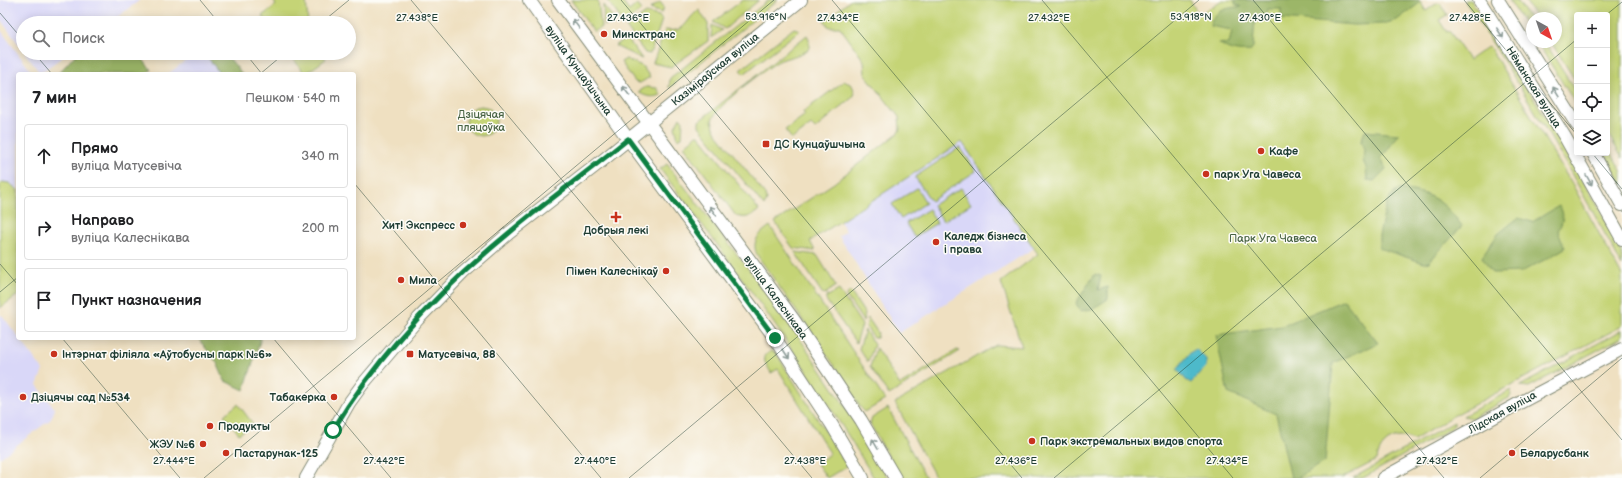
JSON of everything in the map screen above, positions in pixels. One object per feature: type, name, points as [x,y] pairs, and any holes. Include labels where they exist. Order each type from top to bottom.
[{"type":"main road","name":"вуліца Кунцаўшчына","points":[[529,0],[628,139]]},
{"type":"main road","points":[[558,0],[649,122]]},
{"type":"main road","name":"Казіміраўская вуліца","points":[[306,478],[349,403],[418,319],[464,273],[509,233],[801,0]]},
{"type":"main road","name":"Нёманская вуліца","points":[[1479,0],[1565,136],[1622,239]]},
{"type":"main road","name":"Нёманская вуліца","points":[[1498,0],[1574,120]]},
{"type":"main road","name":"вуліца Калеснікава","points":[[649,122],[830,373],[861,420],[895,478]]},
{"type":"main road","points":[[628,139],[775,338],[832,425],[863,478]]},
{"type":"main road","points":[[1595,156],[1622,205]]},
{"type":"main road","name":"Лідская вуліца","points":[[1384,478],[1524,400],[1622,349]]},
{"type":"shaded area","points":[[0,0],[140,0],[118,16],[16,16],[16,41],[0,19]]},
{"type":"shaded area","points":[[0,29],[16,51],[16,60],[23,60],[32,72],[16,72],[16,188],[9,183],[0,183]]},
{"type":"shaded area","points":[[30,60],[58,60],[41,72],[39,72]]},
{"type":"shaded area","points":[[210,60],[218,72],[171,72],[185,61]]},
{"type":"shaded area","name":"Каледж бізнеса і права","points":[[962,142],[1034,248],[899,333],[839,236],[846,231],[840,221]]},
{"type":"shaded area","name":"Дзіцячы сад №534","points":[[2,315],[16,334],[16,340],[21,340],[43,370],[37,385],[55,409],[51,419],[0,458],[0,316]]},
{"type":"green space","points":[[273,0],[306,0],[307,16],[262,16],[276,5]]},
{"type":"green space","points":[[571,0],[598,0],[601,27],[594,32]]},
{"type":"green space","points":[[607,0],[621,0],[629,11],[637,4],[642,10],[624,23]]},
{"type":"green space","points":[[743,0],[759,0],[725,29],[713,22]]},
{"type":"green space","points":[[769,0],[778,0],[669,88],[670,78]]},
{"type":"green space","name":"Парк Уга Чавеса","points":[[851,0],[1190,0],[1199,15],[1222,0],[1419,0],[1426,11],[1437,3],[1441,4],[1447,15],[1439,20],[1446,31],[1450,32],[1469,60],[1489,46],[1576,191],[1622,276],[1622,326],[1453,416],[1414,440],[1396,437],[1388,441],[1379,451],[1377,460],[1342,478],[936,478],[895,403],[996,345],[1022,347],[1001,282],[1038,254],[962,142],[810,241],[815,251],[793,248],[775,222],[834,183],[898,133],[900,129],[899,117],[865,74],[864,61],[840,27],[829,27],[824,21]]},
{"type":"green space","points":[[1235,0],[1419,0],[1421,2],[1397,20],[1383,24],[1354,25],[1281,19],[1281,9],[1268,9],[1266,18],[1255,18],[1253,47],[1250,51],[1242,51],[1230,49],[1219,43],[1229,44],[1232,30],[1210,26],[1217,13],[1226,9],[1241,7],[1235,4]]},
{"type":"green space","points":[[1464,0],[1471,0],[1537,103],[1597,204],[1622,252],[1622,266],[1547,131]]},
{"type":"green space","points":[[1509,0],[1517,0],[1526,13],[1526,26]]},
{"type":"green space","points":[[1525,0],[1622,0],[1622,158],[1610,137],[1610,12],[1574,12],[1574,78],[1555,48],[1562,48],[1562,12],[1532,12]]},
{"type":"green space","points":[[660,2],[664,7],[662,13],[650,9]]},
{"type":"green space","points":[[603,5],[614,19],[604,26]]},
{"type":"green space","points":[[699,10],[708,24],[708,41],[671,67],[653,63],[665,30],[678,30],[682,28]]},
{"type":"green space","points":[[646,13],[659,16],[662,20],[650,54],[645,53],[626,27]]},
{"type":"green space","points":[[712,25],[722,30],[711,38]]},
{"type":"green space","points":[[794,28],[800,30],[744,74],[740,70]]},
{"type":"green space","points":[[807,35],[809,39],[809,49],[801,54],[777,62],[761,73],[722,106],[712,120],[715,131],[764,193],[767,200],[764,206],[699,126],[699,121]]},
{"type":"green space","points":[[627,38],[642,59],[615,46]]},
{"type":"green space","points":[[1541,48],[1549,48],[1574,89],[1574,101]]},
{"type":"green space","points":[[626,59],[642,66],[650,77],[640,83],[635,82],[621,62]]},
{"type":"green space","points":[[71,60],[143,60],[151,70],[148,72],[60,72]]},
{"type":"green space","points":[[210,60],[231,60],[240,72],[219,72]]},
{"type":"green space","points":[[294,60],[325,60],[308,72],[303,72]]},
{"type":"green space","points":[[844,81],[852,85],[855,93],[853,97],[815,129],[811,125],[792,139],[785,130],[805,115],[803,112]]},
{"type":"green space","points":[[646,87],[657,88],[661,95],[649,96],[638,92]]},
{"type":"green space","name":"Дзіцячая пляцоўка","points":[[481,106],[487,107],[495,115],[495,127],[487,135],[481,136],[475,135],[467,127],[466,121],[467,115],[475,107]]},
{"type":"green space","points":[[680,117],[683,121],[682,137],[678,139],[675,127]]},
{"type":"green space","points":[[1365,131],[1399,134],[1380,158],[1386,169],[1374,181],[1367,180],[1366,167],[1363,161],[1364,150],[1361,141]]},
{"type":"green space","points":[[699,135],[759,210],[751,216],[736,216],[684,146]]},
{"type":"green space","points":[[960,147],[976,171],[931,201],[915,177]]},
{"type":"green space","points":[[1610,150],[1622,172],[1622,185],[1606,156],[1610,156]]},
{"type":"green space","points":[[667,164],[784,315],[851,415],[888,478],[874,478],[850,438],[772,320],[660,169]]},
{"type":"green space","points":[[0,183],[9,183],[16,188],[16,296],[0,308]]},
{"type":"green space","points":[[917,188],[926,203],[901,219],[892,204]]},
{"type":"green space","points":[[961,188],[971,204],[943,221],[933,205]]},
{"type":"green space","points":[[1398,189],[1419,192],[1435,199],[1455,217],[1462,226],[1429,262],[1424,263],[1379,248],[1379,235],[1387,202]]},
{"type":"green space","points":[[1559,206],[1563,215],[1558,231],[1565,248],[1521,272],[1492,273],[1482,257],[1498,234],[1518,218],[1532,222]]},
{"type":"green space","points":[[929,209],[937,223],[914,237],[906,223]]},
{"type":"green space","points":[[770,226],[885,400],[865,412],[860,407],[841,375],[757,255],[755,246],[757,238]]},
{"type":"green space","points":[[795,252],[817,255],[836,286],[825,294],[822,293]]},
{"type":"green space","points":[[1095,274],[1101,276],[1098,290],[1108,287],[1108,299],[1092,309],[1080,311],[1076,303]]},
{"type":"green space","points":[[839,290],[862,325],[856,343],[826,300],[826,297]]},
{"type":"green space","points":[[850,291],[865,314],[863,321],[846,296]]},
{"type":"green space","points":[[1344,300],[1378,343],[1333,363],[1325,462],[1297,478],[1291,478],[1276,414],[1228,393],[1216,335],[1282,326]]},
{"type":"green space","points":[[868,318],[878,333],[877,338],[874,338],[866,327]]},
{"type":"green space","points":[[865,330],[874,345],[868,362],[859,349]]},
{"type":"green space","points":[[1622,330],[1622,337],[1529,387],[1520,386]]},
{"type":"green space","points":[[200,340],[260,340],[244,390],[225,381],[217,363]]},
{"type":"green space","points":[[876,348],[900,385],[957,350],[960,351],[889,395],[870,367]]},
{"type":"green space","points":[[771,351],[776,353],[847,466],[827,478],[817,464],[830,453],[778,369],[771,373],[765,362],[764,356]]},
{"type":"green space","points":[[1511,390],[1511,395],[1509,398],[1472,418],[1463,416]]},
{"type":"green space","points":[[238,404],[253,424],[239,434],[224,415]]},
{"type":"green space","points":[[888,408],[926,478],[901,478],[870,424],[872,418]]},
{"type":"green space","points":[[1454,422],[1454,425],[1450,429],[1363,478],[1353,478]]},
{"type":"water","points":[[1196,349],[1206,359],[1206,367],[1191,383],[1186,380],[1177,369],[1191,352]]},
{"type":"place","name":"Минсктранс","points":[[604,34]]},
{"type":"place","name":"ДС Кунцаўшчына","points":[[766,144]]},
{"type":"place","name":"Кафе","points":[[1261,151]]},
{"type":"place","name":"парк Уга Чавеса","points":[[1206,174]]},
{"type":"place","name":"Добрыя лекі","points":[[616,217]]},
{"type":"place","name":"Хит! Экспресс","points":[[463,225]]},
{"type":"place","name":"Каледж бізнеса і права","points":[[936,242]]},
{"type":"place","name":"Пімен Калеснікаў","points":[[666,271]]},
{"type":"place","name":"Мила","points":[[401,280]]},
{"type":"place","name":"Інтэрнат філіяла «Аўтобусны парк №6»","points":[[54,354]]},
{"type":"place","name":"Матусевіча, 88","points":[[410,354]]},
{"type":"place","name":"Дзіцячы сад №534","points":[[23,397]]},
{"type":"place","name":"Табакерка","points":[[334,397]]},
{"type":"place","name":"Продукты","points":[[210,426]]},
{"type":"place","name":"Парк экстремальных видов спорта","points":[[1032,441]]},
{"type":"place","name":"ЖЭУ №6","points":[[203,444]]},
{"type":"place","name":"Пастарунак-125","points":[[226,453]]},
{"type":"place","name":"Беларусбанк","points":[[1512,453]]},
{"type":"route","points":[[333,430],[362,385],[392,349],[418,319],[464,273],[509,233],[628,139],[775,338]]}]
